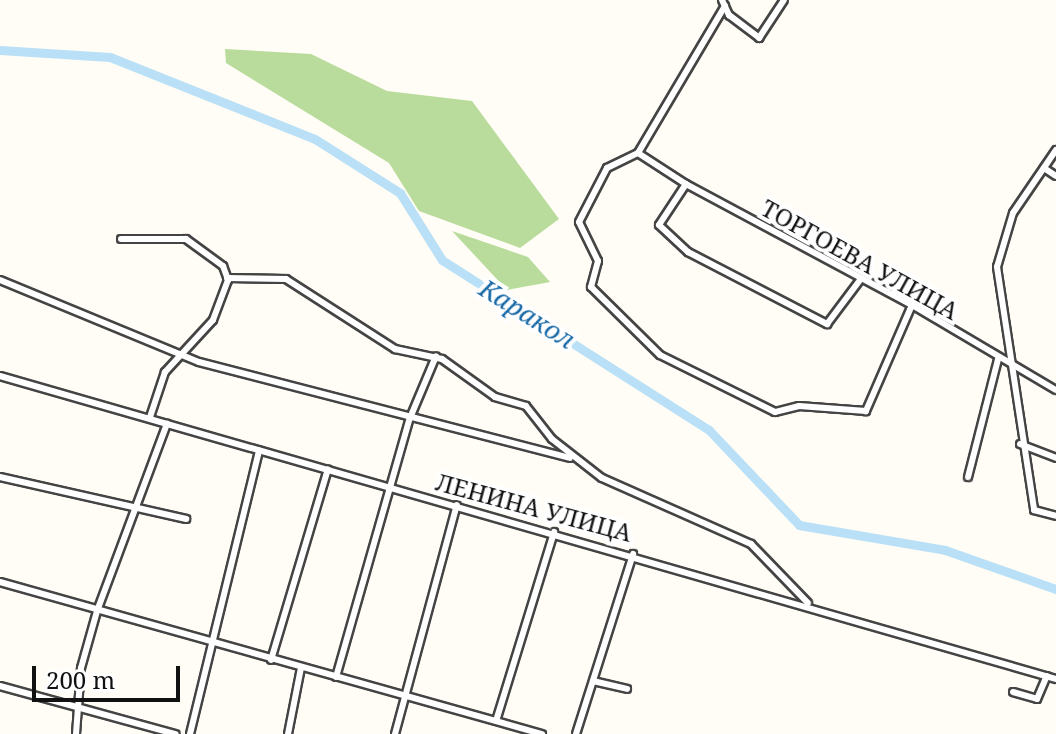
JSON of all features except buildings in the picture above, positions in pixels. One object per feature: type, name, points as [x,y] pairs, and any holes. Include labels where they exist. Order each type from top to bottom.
[{"type":"street","points":[[784,0],[759,38],[724,3],[638,153],[607,168],[579,229],[598,261],[591,287],[674,367],[775,412],[799,406],[866,411],[912,305]]},
{"type":"street","points":[[1056,150],[1013,213],[997,267],[1013,367],[1020,444],[1034,510],[1056,516]]},
{"type":"street","name":"ТОРГОЕВА УЛИЦА","points":[[638,153],[686,184],[860,280],[912,305],[998,359],[1056,390]]},
{"type":"street","points":[[1044,168],[1056,176]]},
{"type":"street","points":[[686,184],[659,225],[688,252],[827,324],[860,280]]},
{"type":"street","points":[[121,239],[186,239],[227,278],[286,279],[395,349],[436,356],[495,397],[526,406],[573,459]]},
{"type":"street","points":[[150,417],[178,355],[213,320],[227,278]]},
{"type":"street","points":[[0,280],[178,355],[573,459],[751,544],[808,603]]},
{"type":"street","points":[[336,677],[410,418],[436,356]]},
{"type":"street","points":[[968,477],[998,359]]},
{"type":"street","name":"ЛЕНИНА УЛИЦА","points":[[0,376],[808,603],[1056,679]]},
{"type":"street","points":[[76,734],[78,708],[97,611],[133,506],[167,424]]},
{"type":"street","points":[[1020,444],[1056,458]]},
{"type":"street","points":[[190,734],[207,642],[259,450]]},
{"type":"street","points":[[271,660],[328,469]]},
{"type":"street","points":[[0,477],[186,519]]},
{"type":"street","points":[[395,734],[403,693],[457,505]]},
{"type":"street","points":[[496,721],[554,532]]},
{"type":"street","points":[[576,734],[633,554]]},
{"type":"street","points":[[0,582],[542,734]]},
{"type":"street","points":[[288,734],[301,668]]},
{"type":"street","points":[[1013,692],[1037,699],[1047,676]]},
{"type":"street","points":[[593,681],[627,689]]},
{"type":"street","points":[[0,686],[176,734]]},
{"type":"green space","points":[[225,49],[311,54],[387,91],[472,101],[559,219],[520,248],[419,211],[389,163],[226,63]]},
{"type":"green space","points":[[452,231],[528,257],[550,282],[507,290]]},
{"type":"waterway","name":"Каракол","points":[[0,50],[110,57],[315,139],[400,193],[442,260],[709,430],[799,525],[945,550],[1056,589]]}]
